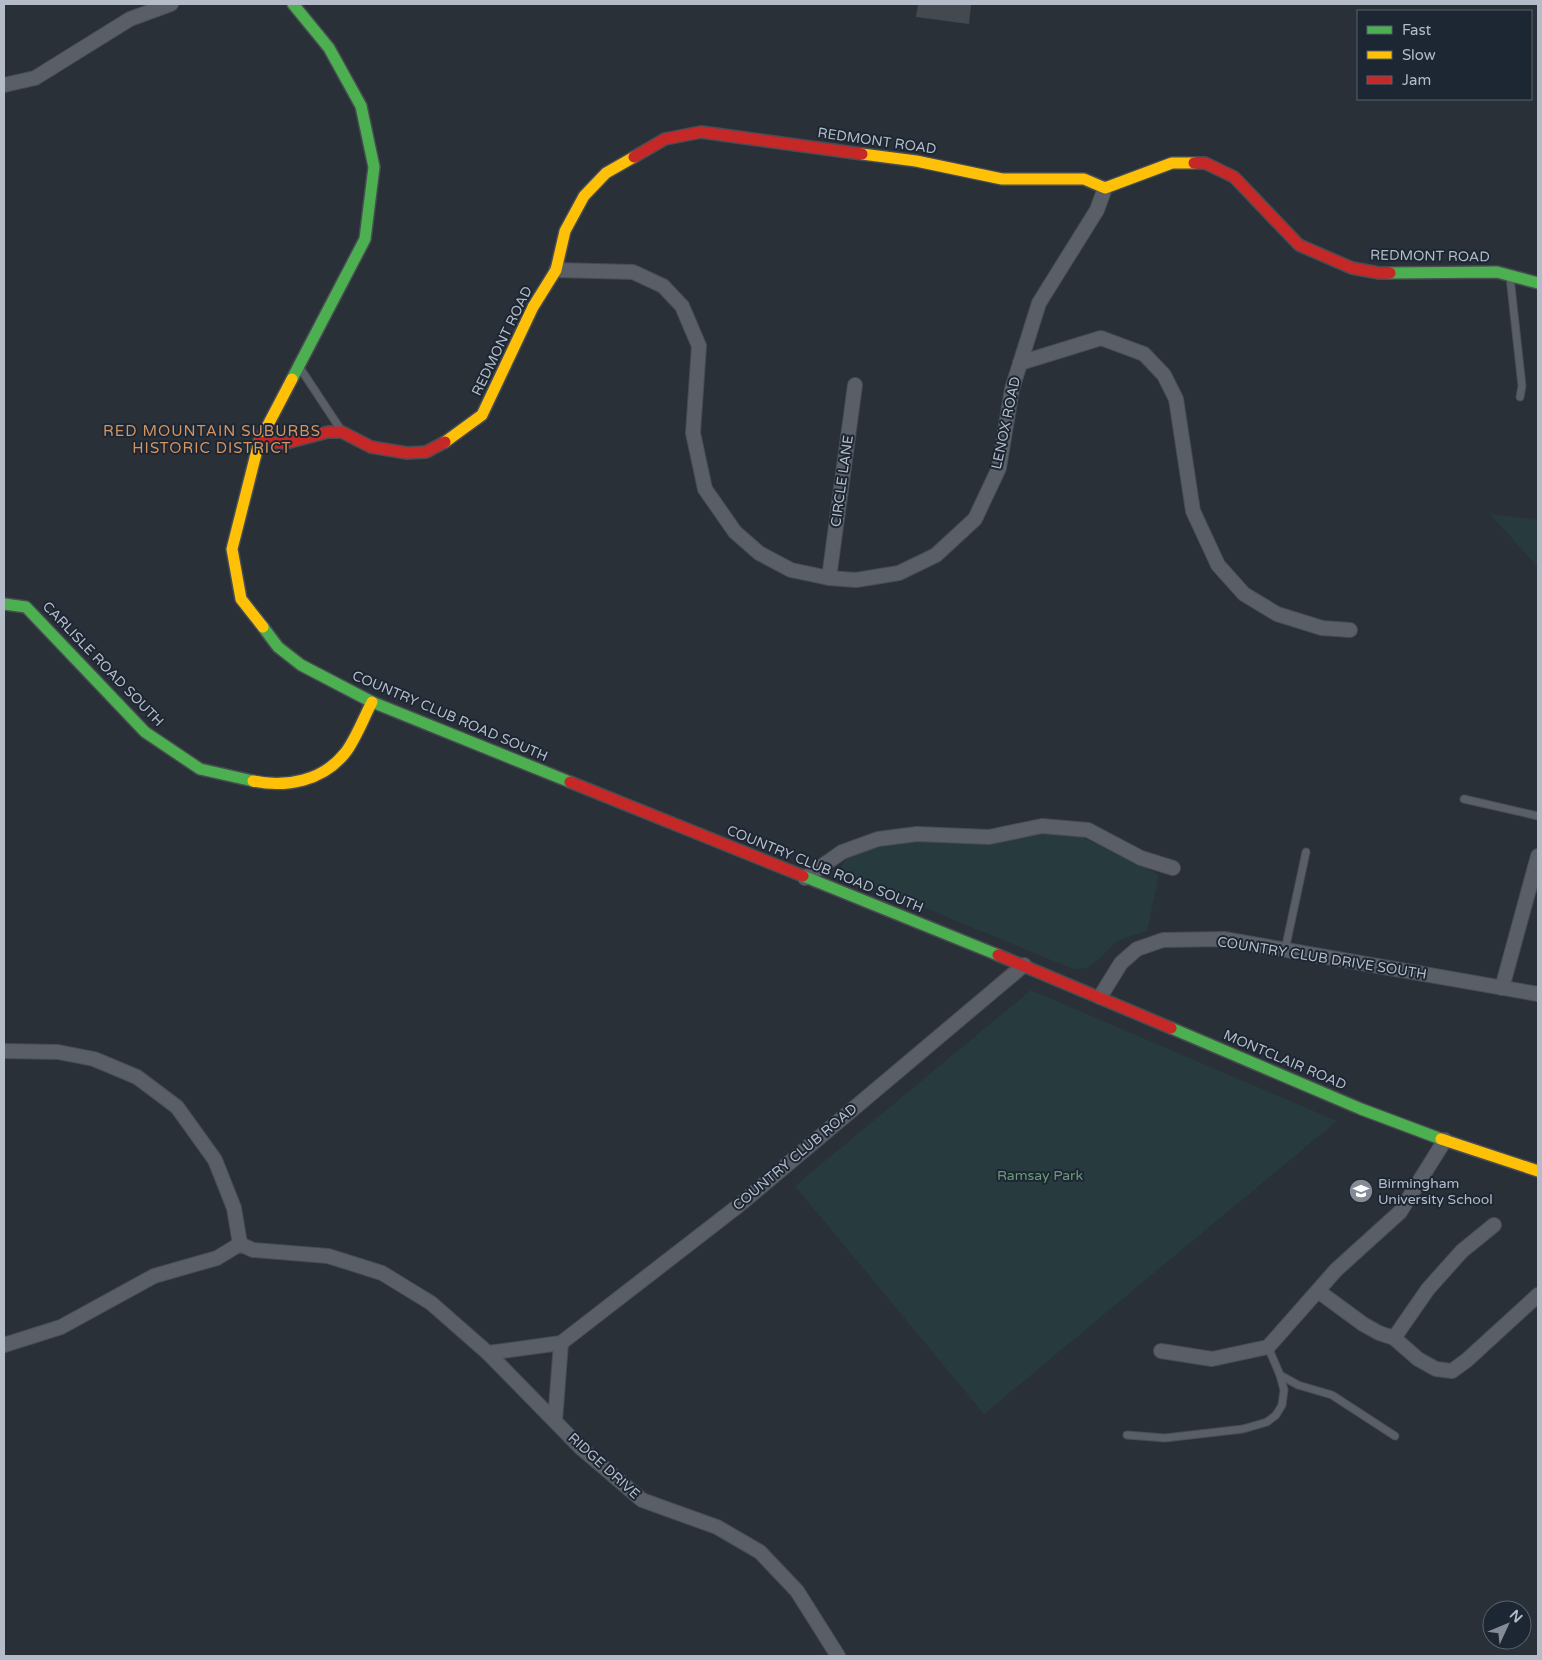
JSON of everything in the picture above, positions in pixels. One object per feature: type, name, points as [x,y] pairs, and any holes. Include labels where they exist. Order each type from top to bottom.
[{"type":"main road","name":"COUNTRY CLUB ROAD SOUTH","points":[[293,4],[329,48],[362,106],[374,167],[365,238],[259,442],[232,550],[241,599],[278,646],[301,666],[372,702],[1024,965]]},
{"type":"main road","name":"REDMONT ROAD","points":[[342,432],[371,447],[407,453],[426,452],[445,442],[482,415],[533,307],[556,270],[565,231],[584,196],[606,173],[665,139],[701,132],[916,161],[1002,178],[1084,179],[1106,188],[1172,164],[1205,163],[1234,177],[1299,245],[1352,268],[1379,273],[1497,272],[1538,283]]},
{"type":"main road","points":[[259,442],[286,443],[328,432],[342,432]]},
{"type":"main road","name":"CARLISLE ROAD SOUTH","points":[[4,604],[26,607],[145,732],[200,769],[262,783],[298,783],[327,770],[345,753],[372,702]]},
{"type":"main road","name":"MONTCLAIR ROAD","points":[[1024,965],[1361,1109],[1538,1171]]},
{"type":"street","points":[[4,85],[36,78],[130,19],[171,4]]},
{"type":"street","name":"LENOX ROAD","points":[[556,270],[633,272],[664,286],[682,306],[699,346],[693,433],[705,489],[735,532],[759,553],[791,570],[829,578],[856,580],[899,573],[936,555],[975,520],[999,468],[1012,389],[1039,303],[1097,210],[1106,188]]},
{"type":"street","name":"LENOX ROAD","points":[[1020,363],[1101,338],[1144,354],[1164,375],[1176,399],[1193,511],[1218,565],[1244,594],[1277,614],[1322,628],[1350,630]]},
{"type":"street","name":"CIRCLE LANE","points":[[829,578],[855,384]]},
{"type":"street","points":[[805,878],[842,852],[878,838],[917,834],[989,837],[1042,826],[1088,830],[1142,858],[1174,868]]},
{"type":"street","points":[[1502,988],[1538,856]]},
{"type":"street","name":"COUNTRY CLUB DRIVE SOUTH","points":[[1100,997],[1121,963],[1137,949],[1163,940],[1224,939],[1538,994]]},
{"type":"street","name":"COUNTRY CLUB ROAD","points":[[562,1343],[738,1206],[1024,965]]},
{"type":"street","points":[[4,1051],[58,1052],[94,1059],[136,1077],[177,1107],[215,1160],[234,1208],[240,1244],[217,1258],[154,1276],[61,1327],[4,1345]]},
{"type":"street","points":[[1161,1351],[1212,1359],[1268,1347],[1336,1270],[1400,1212],[1445,1140]]},
{"type":"street","points":[[1394,1338],[1428,1289],[1462,1251],[1494,1225]]},
{"type":"street","name":"RIDGE DRIVE","points":[[240,1244],[253,1250],[328,1256],[382,1274],[431,1303],[488,1353],[581,1448],[642,1500],[717,1527],[760,1552],[797,1591],[838,1656]]},
{"type":"street","points":[[1318,1291],[1363,1324],[1379,1333],[1394,1338],[1418,1359],[1436,1369],[1452,1371],[1467,1360],[1538,1295]]},
{"type":"street","points":[[488,1353],[562,1343],[555,1420]]},
{"type":"lane","points":[[1510,276],[1522,386],[1520,396]]},
{"type":"lane","name":"REDMONT ROAD","points":[[298,365],[342,432]]},
{"type":"lane","points":[[1464,799],[1538,816]]},
{"type":"lane","points":[[1285,950],[1306,852]]},
{"type":"lane","points":[[1127,1435],[1165,1438],[1244,1429],[1268,1422],[1282,1405],[1284,1390],[1268,1347]]},
{"type":"lane","points":[[1280,1375],[1298,1385],[1332,1395],[1395,1436]]},
{"type":"green space","points":[[1490,514],[1538,520],[1538,567]]},
{"type":"green space","points":[[1067,832],[1104,846],[1159,875],[1147,931],[1117,942],[1087,968],[1073,969],[843,874],[841,866],[848,857],[867,846],[893,841],[956,841]]},
{"type":"green space","name":"Ramsay Park","points":[[1031,990],[1337,1121],[984,1414],[795,1186]]},
{"type":"building","points":[[918,4],[971,5],[969,24],[916,17]]},
{"type":"traffic: fast","points":[[292,379],[365,239],[374,167],[361,106],[329,48],[293,4]]},
{"type":"traffic: fast","points":[[1390,273],[1497,272],[1538,283]]},
{"type":"traffic: fast","points":[[4,604],[26,607],[145,732],[200,769],[253,781]]},
{"type":"traffic: fast","points":[[263,627],[278,647],[301,665],[372,702],[570,782]]},
{"type":"traffic: fast","points":[[803,876],[998,955]]},
{"type":"traffic: fast","points":[[1171,1028],[1361,1109],[1441,1139]]},
{"type":"traffic: slow","points":[[862,154],[916,161],[1002,179],[1084,179],[1105,188],[1172,163],[1194,163]]},
{"type":"traffic: slow","points":[[445,442],[482,415],[533,307],[556,270],[565,231],[584,196],[606,173],[634,157]]},
{"type":"traffic: slow","points":[[263,627],[241,599],[232,549],[259,442],[292,379]]},
{"type":"traffic: slow","points":[[253,781],[278,784],[291,783],[315,776],[326,770],[336,763],[349,748],[372,702]]},
{"type":"traffic: slow","points":[[1441,1139],[1538,1171]]},
{"type":"traffic: jam","points":[[634,157],[665,139],[701,132],[862,154]]},
{"type":"traffic: jam","points":[[1194,163],[1205,163],[1234,177],[1299,245],[1352,268],[1390,273]]},
{"type":"traffic: jam","points":[[259,442],[286,443],[328,432],[342,432],[371,447],[407,453],[426,452],[445,442]]},
{"type":"traffic: jam","points":[[570,782],[803,876]]},
{"type":"traffic: jam","points":[[998,955],[1171,1028]]},
{"type":"place","name":"Birmingham University School","points":[[1361,1191]]},
{"type":"district","name":"RED MOUNTAIN SUBURBS HISTORIC DISTRICT","points":[[212,440]]}]
